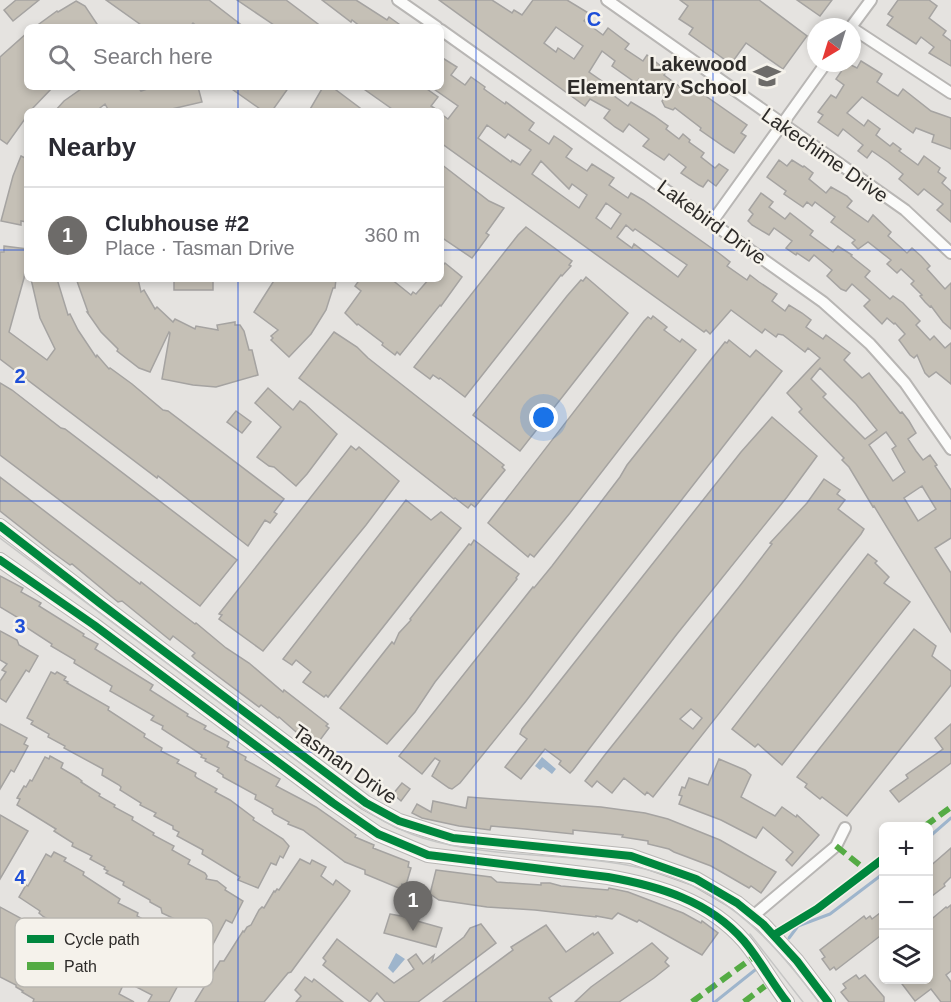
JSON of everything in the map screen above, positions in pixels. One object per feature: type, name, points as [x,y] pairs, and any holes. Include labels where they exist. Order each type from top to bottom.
[{"type":"street","points":[[398,0],[433,24]]},
{"type":"street","name":"Lakechime Drive","points":[[607,0],[904,210],[951,253]]},
{"type":"street","points":[[858,18],[871,0]]},
{"type":"street","name":"Lakebird Drive","points":[[444,32],[823,302],[870,344],[905,383],[951,450]]},
{"type":"street","points":[[861,33],[951,93]]},
{"type":"street","points":[[712,222],[820,72]]},
{"type":"street","name":"Tasman Drive","points":[[0,526],[320,769],[382,813],[420,829],[453,838],[632,856],[696,879],[753,916],[783,945],[828,1002]]},
{"type":"street","name":"Tasman Drive","points":[[0,560],[94,625],[378,834],[428,855],[608,877],[637,882],[676,894],[704,908],[733,929],[787,1002]]},
{"type":"street","points":[[753,916],[836,846],[845,828]]},
{"type":"water","points":[[542,757],[556,769],[552,774],[543,767],[540,770],[535,766]]},
{"type":"water","points":[[396,953],[405,959],[393,973],[388,968]]},
{"type":"building","points":[[16,0],[39,0],[13,21],[4,10]]},
{"type":"building","points":[[106,0],[209,0],[240,24],[193,23],[140,24]]},
{"type":"building","points":[[237,0],[286,0],[318,24],[273,24]]},
{"type":"building","points":[[322,0],[356,0],[387,20],[389,17],[399,24],[357,24],[352,20],[351,22]]},
{"type":"building","points":[[439,0],[492,0],[512,13],[514,10],[522,15],[533,0],[567,0],[590,14],[584,21],[603,35],[608,28],[629,44],[625,49],[643,61],[647,55],[667,71],[664,75],[683,89],[687,83],[747,125],[741,133],[746,136],[734,153],[700,130],[701,128],[675,108],[673,110],[665,107],[662,101],[665,97],[639,79],[636,83],[612,66],[615,61],[602,51],[589,72],[609,86],[606,90],[628,106],[631,102],[654,116],[668,126],[666,129],[679,139],[683,134],[690,140],[689,142],[704,153],[701,157],[715,168],[719,164],[728,170],[716,186],[708,180],[703,187],[681,173],[686,167],[669,154],[664,160],[643,146],[649,139],[629,124],[623,132],[604,118],[610,110],[590,99],[585,106]],"holes":[[[556,27],[583,46],[574,59],[558,48],[556,52],[544,43]]]},
{"type":"building","points":[[680,0],[759,0],[807,36],[783,69],[746,43],[731,64],[689,34],[693,28],[679,19],[688,6]]},
{"type":"building","points":[[797,0],[832,0],[820,16]]},
{"type":"building","points":[[898,0],[929,0],[937,6],[929,18],[946,31],[943,35],[951,41],[951,66],[929,53],[934,47],[921,37],[916,44],[887,25],[893,17],[888,14]]},
{"type":"building","points":[[76,1],[85,6],[97,24],[39,24]]},
{"type":"building","points":[[24,36],[24,90],[50,90],[33,108],[24,108],[24,120],[7,144],[0,139],[0,57]]},
{"type":"building","points":[[444,59],[457,67],[451,75],[465,85],[471,77],[485,87],[484,89],[534,123],[529,130],[549,144],[554,136],[572,149],[566,157],[587,171],[592,164],[614,178],[609,185],[628,198],[631,193],[643,200],[720,254],[730,262],[727,266],[747,280],[750,275],[777,294],[772,301],[785,311],[789,305],[802,313],[811,320],[806,327],[823,339],[826,335],[850,353],[844,360],[862,378],[869,373],[909,421],[916,433],[908,439],[916,451],[923,460],[930,455],[951,490],[951,538],[935,548],[951,573],[951,632],[874,506],[842,460],[844,458],[799,412],[802,409],[787,393],[820,358],[808,348],[805,352],[783,335],[778,334],[776,337],[765,329],[762,333],[731,310],[710,334],[706,330],[704,332],[444,145],[444,116],[448,119],[458,106],[435,90],[444,90]],"holes":[[[487,125],[505,138],[508,134],[531,150],[520,165],[512,160],[511,162],[478,138]],[[541,161],[569,189],[572,184],[587,195],[579,208],[532,174]],[[606,203],[621,214],[611,229],[596,218]],[[626,225],[687,265],[678,277],[634,244],[632,248],[617,237]],[[820,368],[856,404],[877,430],[865,439],[823,397],[826,394],[811,379]],[[886,432],[896,446],[892,449],[905,472],[893,481],[869,445]],[[922,486],[936,509],[918,521],[904,498]]]},
{"type":"building","points":[[861,61],[882,74],[877,82],[893,93],[898,96],[903,89],[931,111],[951,118],[951,149],[932,142],[934,135],[916,128],[913,133],[862,97],[847,113],[864,126],[868,120],[880,129],[876,135],[890,146],[893,143],[901,149],[899,151],[918,165],[924,156],[940,168],[938,172],[946,178],[942,183],[951,191],[951,222],[937,210],[943,204],[924,189],[918,195],[899,179],[903,174],[888,162],[872,151],[867,158],[858,151],[863,145],[843,129],[838,136],[818,122],[823,115],[818,112],[831,95],[836,98],[844,85],[836,79],[841,72],[861,72]]},
{"type":"building","points":[[80,90],[199,90],[202,102],[176,108],[107,108],[105,104],[100,108],[58,108]]},
{"type":"building","points":[[233,90],[287,90],[274,108],[259,108]]},
{"type":"building","points":[[321,90],[336,90],[360,108],[311,108]]},
{"type":"building","points":[[365,90],[428,90],[438,97],[431,106],[434,108],[391,108]]},
{"type":"building","points":[[21,156],[24,158],[24,222],[21,221],[21,225],[1,221]]},
{"type":"building","points":[[779,160],[787,166],[792,160],[804,166],[813,173],[809,179],[826,193],[831,187],[847,196],[852,201],[847,207],[868,222],[873,215],[891,232],[888,236],[907,253],[912,248],[921,256],[930,266],[927,269],[945,289],[951,283],[951,329],[920,296],[922,295],[911,284],[914,281],[901,269],[897,273],[887,264],[891,260],[868,242],[858,249],[852,243],[855,240],[831,222],[835,217],[815,202],[812,206],[807,202],[803,207],[784,194],[786,191],[767,177]]},
{"type":"building","points":[[444,166],[489,201],[504,208],[486,233],[489,235],[472,258],[444,239]]},
{"type":"building","points":[[761,193],[773,202],[769,207],[785,219],[790,213],[813,231],[810,235],[833,252],[838,246],[852,255],[870,271],[865,277],[890,299],[893,296],[903,303],[920,321],[916,325],[930,340],[934,336],[945,348],[951,343],[951,384],[936,372],[929,377],[925,373],[917,355],[914,358],[910,355],[899,340],[905,334],[887,318],[882,324],[864,306],[870,300],[852,284],[846,291],[841,289],[827,276],[832,270],[814,255],[809,261],[797,253],[796,255],[786,248],[792,241],[774,228],[769,235],[748,221],[753,214],[749,210]]},
{"type":"building","points":[[526,227],[572,261],[569,265],[571,266],[561,275],[465,397],[440,378],[433,375],[430,379],[414,367]]},
{"type":"building","points":[[4,246],[24,249],[24,278],[9,332],[47,360],[55,349],[40,318],[32,282],[58,282],[68,315],[70,314],[96,357],[97,355],[109,369],[284,499],[274,512],[277,514],[270,523],[265,520],[248,546],[0,359],[0,252],[4,252]]},
{"type":"building","points":[[444,264],[462,277],[400,355],[397,352],[395,355],[345,313],[361,291],[355,286],[358,282],[395,282],[411,295],[413,292],[416,294],[426,282],[444,282]]},
{"type":"building","points":[[586,277],[628,313],[520,451],[473,415],[567,296]]},
{"type":"building","points":[[77,282],[139,282],[141,292],[144,290],[155,309],[157,307],[173,322],[175,319],[195,329],[196,326],[218,330],[217,325],[235,322],[235,325],[240,325],[249,350],[252,350],[258,375],[216,387],[162,379],[169,332],[150,372],[139,368],[117,351],[118,349],[101,332],[88,312]]},
{"type":"building","points":[[174,282],[213,282],[213,290],[174,290]]},
{"type":"building","points":[[273,282],[336,282],[326,310],[311,334],[289,357],[271,340],[273,338],[271,336],[278,330],[254,312]]},
{"type":"building","points":[[653,316],[667,327],[664,330],[680,342],[682,339],[696,350],[570,513],[534,557],[530,554],[528,557],[488,523],[644,321]]},
{"type":"building","points":[[334,332],[357,347],[504,465],[502,467],[505,470],[475,507],[471,504],[468,508],[454,499],[299,378]]},
{"type":"building","points":[[729,340],[750,357],[756,350],[782,371],[460,783],[452,789],[432,776],[440,761],[435,758],[422,774],[399,756],[552,566],[627,465],[725,342]]},
{"type":"building","points":[[0,383],[65,429],[237,560],[200,606],[0,455]]},
{"type":"building","points":[[268,388],[293,410],[300,401],[305,404],[337,434],[296,486],[274,467],[257,457],[281,427],[255,403]]},
{"type":"building","points":[[236,411],[251,422],[242,433],[227,422]]},
{"type":"building","points":[[772,417],[817,456],[573,770],[570,773],[559,764],[561,761],[545,749],[521,779],[505,767],[527,739],[520,734],[522,729],[741,452]]},
{"type":"building","points":[[351,446],[356,450],[359,447],[399,481],[263,651],[219,619],[222,615],[219,614]]},
{"type":"building","points":[[0,477],[328,724],[326,726],[329,728],[317,744],[314,742],[311,745],[279,717],[261,705],[259,707],[195,659],[192,656],[195,653],[173,636],[170,640],[122,601],[118,602],[72,564],[70,565],[52,552],[0,511]]},
{"type":"building","points":[[824,479],[840,490],[837,494],[845,500],[838,509],[864,529],[653,797],[647,792],[645,795],[624,778],[612,793],[597,781],[592,787],[585,781],[739,587],[772,544],[770,543],[807,503]],"holes":[[[691,709],[702,718],[693,729],[680,719]]]},
{"type":"building","points":[[406,500],[431,520],[441,512],[461,528],[328,697],[326,695],[324,697],[303,682],[311,672],[296,660],[292,665],[283,659]]},
{"type":"building","points":[[474,540],[519,574],[517,579],[435,682],[415,712],[387,744],[340,708],[392,642],[394,644],[399,633]]},
{"type":"building","points":[[868,554],[877,561],[875,563],[889,577],[884,583],[910,602],[782,765],[758,744],[755,747],[732,729]]},
{"type":"building","points":[[0,576],[23,588],[21,592],[41,603],[39,606],[98,644],[95,649],[153,685],[150,690],[188,714],[187,716],[206,726],[204,729],[229,742],[227,747],[246,757],[245,760],[280,779],[276,786],[316,807],[356,835],[355,837],[374,845],[373,848],[409,862],[408,867],[411,868],[406,885],[402,884],[401,889],[365,874],[365,870],[345,862],[303,830],[288,824],[289,822],[274,814],[273,809],[255,799],[256,795],[223,777],[217,771],[219,768],[205,761],[202,755],[162,729],[163,726],[151,720],[154,716],[110,691],[112,686],[74,663],[75,660],[18,622],[17,617],[0,607]]},
{"type":"building","points":[[914,629],[936,646],[932,656],[951,671],[951,685],[847,816],[822,797],[820,799],[805,787],[807,784],[797,777]]},
{"type":"building","points":[[0,631],[17,640],[19,645],[38,656],[29,672],[26,670],[6,702],[0,698],[0,681],[6,672],[2,670],[7,664],[0,660]]},
{"type":"building","points":[[51,672],[55,674],[57,672],[66,677],[64,680],[67,683],[109,707],[108,710],[162,748],[161,751],[179,760],[177,763],[196,773],[197,778],[217,789],[215,792],[230,800],[254,818],[253,820],[283,839],[289,846],[283,858],[280,856],[276,865],[271,863],[258,888],[238,880],[240,877],[202,854],[203,850],[177,836],[179,832],[173,829],[173,826],[154,816],[156,813],[140,805],[141,803],[120,790],[119,785],[102,775],[103,769],[64,748],[65,746],[48,737],[49,734],[31,724],[33,721],[27,718]]},
{"type":"building","points":[[0,724],[27,738],[24,744],[28,746],[14,772],[11,770],[0,789]]},
{"type":"building","points":[[951,724],[951,763],[899,802],[890,791],[908,778],[906,775],[943,749],[935,738]]},
{"type":"building","points":[[50,756],[63,763],[61,768],[115,805],[114,807],[133,817],[132,820],[154,833],[153,835],[174,846],[172,850],[190,860],[188,864],[205,873],[206,879],[217,881],[226,888],[225,890],[243,901],[232,923],[226,920],[213,944],[213,918],[173,918],[162,913],[161,908],[150,900],[106,873],[108,871],[104,869],[105,867],[90,859],[92,856],[72,846],[73,843],[54,831],[56,829],[17,805],[20,799],[17,798],[24,786],[26,787],[30,780],[32,781],[45,757],[49,759]]},
{"type":"building","points":[[719,759],[751,775],[741,797],[775,816],[782,807],[796,817],[797,815],[819,835],[792,866],[786,860],[793,852],[763,827],[756,838],[721,820],[679,804],[682,787],[685,788],[689,778],[708,785]]},
{"type":"building","points":[[402,783],[410,789],[401,801],[393,794]]},
{"type":"building","points":[[468,797],[601,807],[645,813],[668,819],[720,840],[776,872],[761,893],[711,866],[669,849],[648,844],[648,841],[622,837],[623,835],[573,830],[573,834],[491,826],[490,830],[422,818],[412,813],[417,804],[431,812],[433,801],[466,808]]},
{"type":"building","points":[[0,815],[28,831],[0,879]]},
{"type":"building","points":[[951,848],[951,877],[944,884],[945,886],[933,895],[933,876],[933,864]]},
{"type":"building","points":[[54,852],[66,858],[64,861],[84,872],[83,875],[120,899],[118,903],[138,913],[137,916],[141,918],[44,917],[39,913],[40,911],[19,897],[46,854],[51,857]]},
{"type":"building","points":[[300,859],[310,864],[312,860],[326,867],[321,876],[333,885],[336,880],[350,891],[291,972],[264,1002],[195,1002],[204,987],[213,987],[213,972],[220,961],[224,961],[243,931],[251,925],[274,891],[279,890]]},
{"type":"building","points":[[436,870],[491,877],[497,882],[541,885],[541,883],[550,883],[628,892],[683,913],[701,923],[702,921],[718,933],[702,955],[639,920],[637,922],[618,913],[612,919],[439,900],[430,894]]},
{"type":"building","points":[[951,905],[951,971],[946,975],[951,982],[951,1002],[941,1002],[931,989],[915,1001],[902,984],[933,984],[933,918]]},
{"type":"building","points":[[0,907],[20,918],[15,918],[15,984],[0,977]]},
{"type":"building","points":[[390,914],[418,919],[417,921],[442,928],[436,947],[384,933]]},
{"type":"building","points":[[879,914],[879,937],[836,970],[834,967],[830,970],[822,959],[825,957],[820,950],[864,916],[866,919],[870,916],[872,919]]},
{"type":"building","points":[[481,924],[496,943],[418,1002],[385,1002],[377,993],[370,1002],[323,965],[326,961],[323,958],[337,939],[394,983],[414,969],[408,960],[416,954],[423,964],[434,955],[432,962],[464,937],[470,928]]},
{"type":"building","points":[[546,925],[566,952],[593,933],[594,935],[598,932],[613,953],[549,998],[552,1002],[443,1002],[513,950],[511,947]]},
{"type":"building","points":[[652,943],[668,958],[665,962],[669,966],[654,978],[619,1002],[575,1002],[591,987]]},
{"type":"building","points":[[856,975],[859,979],[865,975],[884,997],[884,1002],[849,1002],[841,992],[846,988],[843,984]]},
{"type":"building","points":[[305,977],[312,982],[314,979],[343,1002],[296,1002],[301,996],[295,990]]},
{"type":"building","points":[[16,987],[122,987],[119,994],[134,1002],[33,1002],[34,999]]},
{"type":"building","points":[[137,987],[177,987],[169,1002],[148,1002],[152,995]]},
{"type":"waterway","points":[[933,834],[951,818]]},
{"type":"waterway","points":[[789,938],[798,926],[830,914],[880,876]]},
{"type":"waterway","points":[[715,1002],[755,970]]},
{"type":"tram line","points":[[0,538],[336,790],[384,821],[423,838],[472,849],[609,862],[642,868],[676,879],[709,894],[741,916],[769,942],[819,1002]]},
{"type":"tram line","points":[[750,934],[803,1002]]},
{"type":"marked path","points":[[930,822],[951,807]]},
{"type":"marked path","points":[[836,846],[866,870]]},
{"type":"marked path","points":[[692,1002],[755,956]]},
{"type":"marked path","points":[[744,1002],[765,986]]},
{"type":"cycle path","points":[[0,526],[366,803],[399,821],[453,838],[631,856],[696,879],[737,903],[763,924],[797,961],[828,1002]]},
{"type":"cycle path","points":[[0,560],[94,625],[378,834],[428,855],[608,877],[646,885],[682,897],[715,915],[730,927],[750,948],[787,1002]]},
{"type":"cycle path","points":[[774,935],[817,909],[879,862]]},
{"type":"place","name":"Lakewood Elementary School","points":[[767,76]]},
{"type":"place","name":"Clubhouse #2","points":[[413,931]]}]
